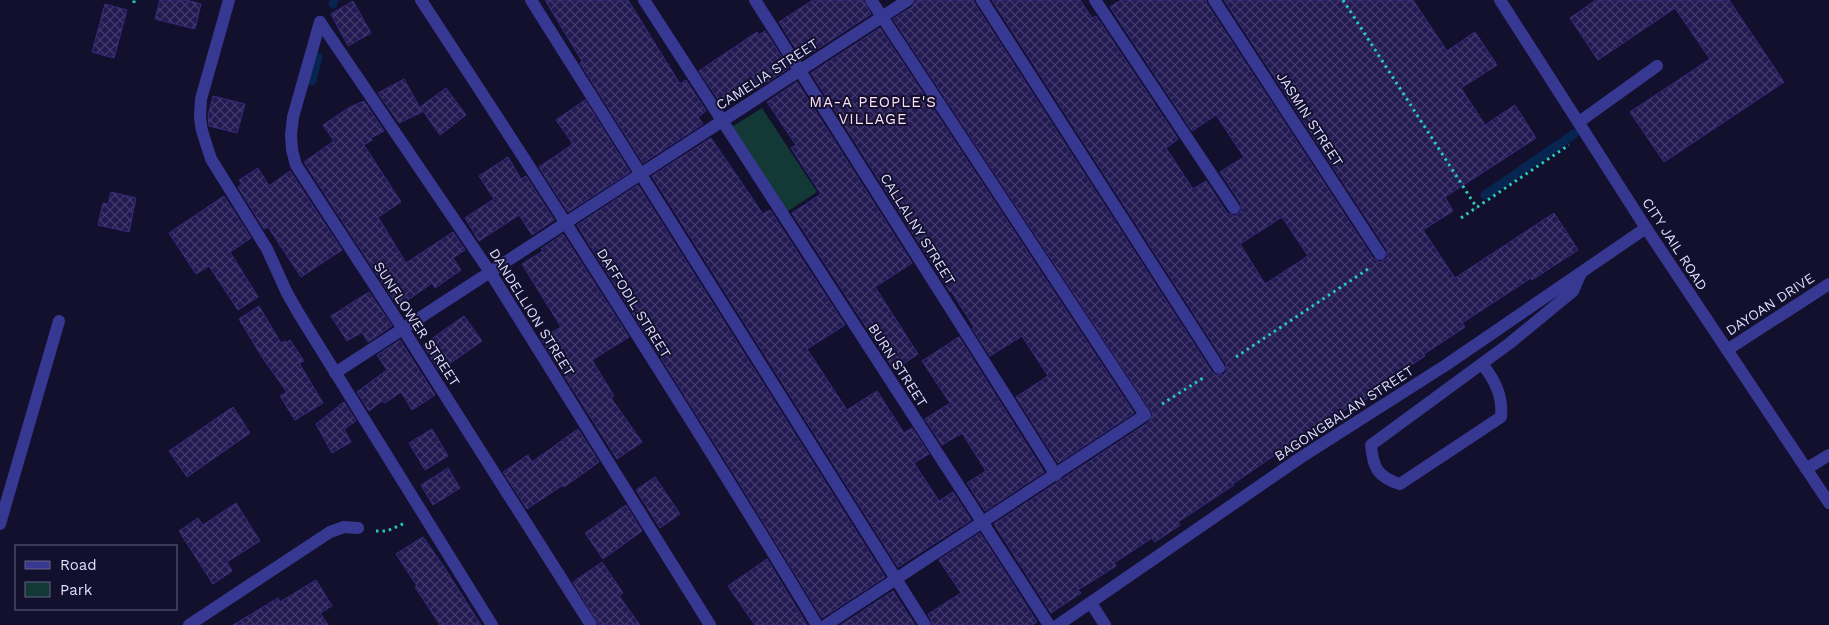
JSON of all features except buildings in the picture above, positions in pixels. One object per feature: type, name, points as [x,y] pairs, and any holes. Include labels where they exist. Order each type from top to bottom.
[{"type":"street","points":[[228,0],[201,99],[200,118],[212,159],[258,235],[287,294],[334,373],[423,511],[492,625]]},
{"type":"street","name":"DAFFODIL STREET","points":[[421,0],[566,223],[734,489],[817,625]]},
{"type":"street","points":[[531,0],[925,625]]},
{"type":"street","name":"BURN STREET","points":[[644,0],[1049,625]]},
{"type":"street","name":"CALLALNY STREET","points":[[755,0],[1056,474]]},
{"type":"street","points":[[826,625],[1145,416],[871,0]]},
{"type":"street","name":"CAMELIA STREET","points":[[566,223],[908,0]]},
{"type":"street","points":[[982,0],[1218,368]]},
{"type":"street","points":[[1095,0],[1234,208]]},
{"type":"street","name":"JASMIN STREET","points":[[1214,0],[1380,254]]},
{"type":"street","name":"CITY JAIL ROAD","points":[[1500,0],[1646,228],[1829,503]]},
{"type":"street","name":"DANDELLION STREET","points":[[320,22],[490,272],[710,625]]},
{"type":"street","name":"SUNFLOWER STREET","points":[[320,22],[293,118],[291,135],[296,165],[403,329],[591,625]]},
{"type":"street","points":[[1582,128],[1657,66]]},
{"type":"street","points":[[334,373],[566,223]]},
{"type":"street","name":"BAGONGBALAN STREET","points":[[1058,625],[1300,458],[1446,365],[1646,228]]},
{"type":"street","points":[[1482,364],[1492,376],[1496,386],[1502,404],[1501,417],[1400,484],[1386,480],[1372,464],[1371,445],[1510,343],[1573,291],[1580,274]]},
{"type":"street","name":"DAYOAN DRIVE","points":[[1727,350],[1829,284]]},
{"type":"street","points":[[0,524],[59,321]]},
{"type":"street","points":[[1806,469],[1829,455]]},
{"type":"street","points":[[189,625],[330,532],[344,527],[358,528]]},
{"type":"street","points":[[1091,603],[1105,625]]},
{"type":"path","points":[[1343,0],[1477,208]]},
{"type":"path","points":[[1461,218],[1477,208],[1582,128]]},
{"type":"path","points":[[1145,416],[1372,267],[1380,254]]},
{"type":"path","points":[[358,528],[372,532],[387,531],[397,528],[423,511]]},
{"type":"green space","points":[[762,108],[817,192],[785,213],[730,128]]},
{"type":"waterway","points":[[333,4],[334,0]]},
{"type":"waterway","points":[[312,81],[318,57]]},
{"type":"waterway","points":[[1485,195],[1574,134]]},
{"type":"district","name":"MA-A PEOPLE'S VILLAGE","points":[[873,110]]}]
